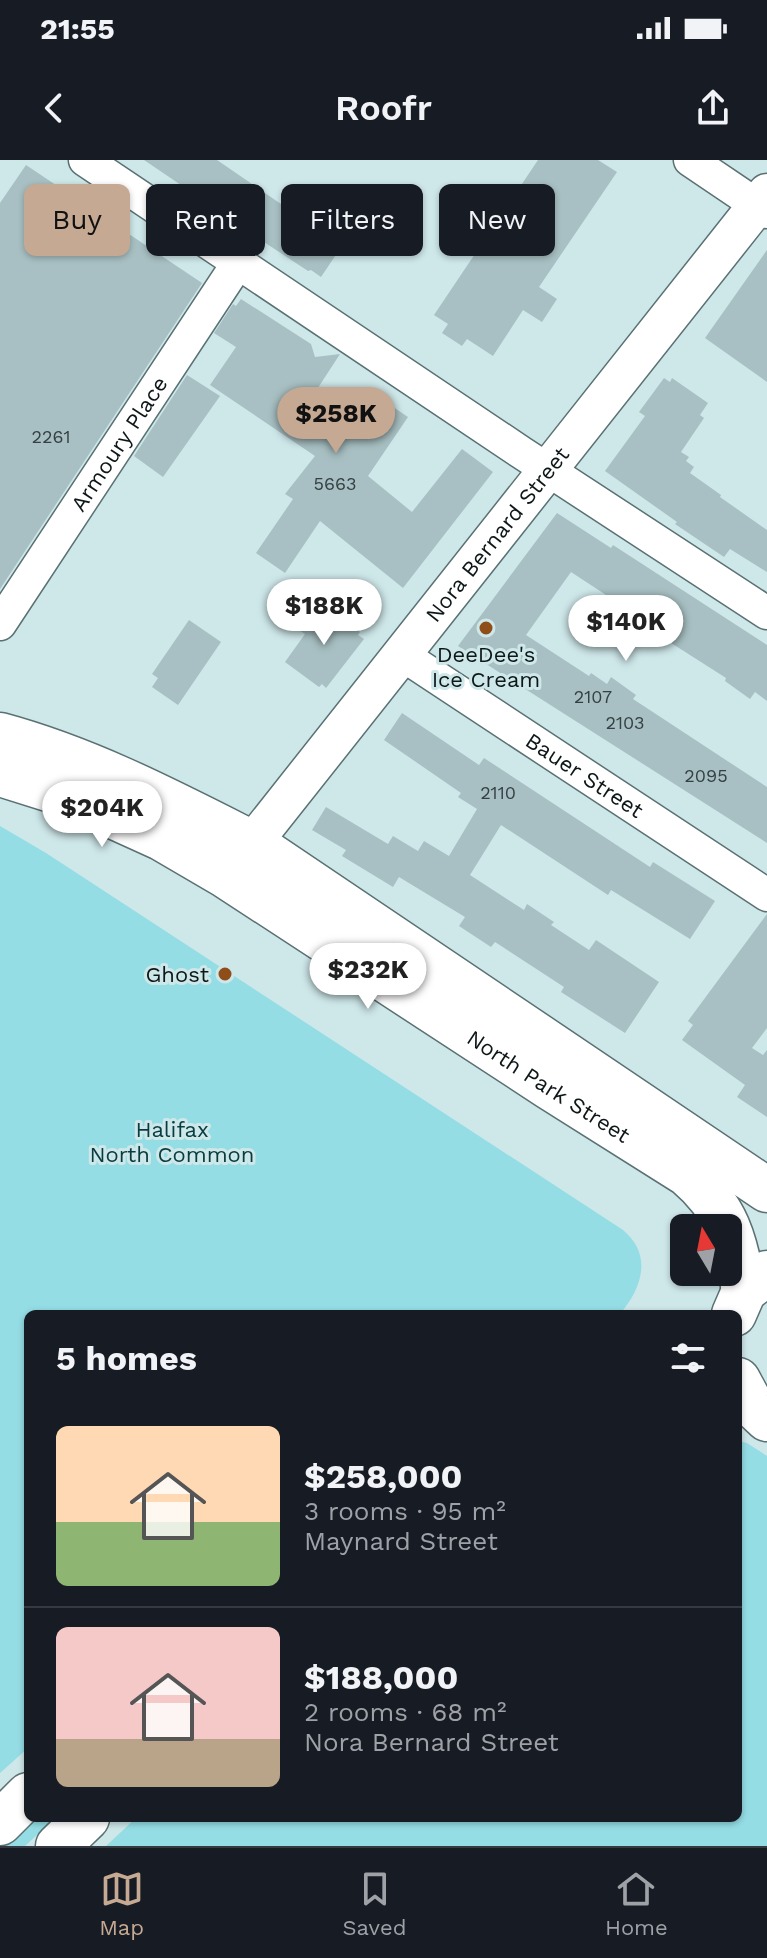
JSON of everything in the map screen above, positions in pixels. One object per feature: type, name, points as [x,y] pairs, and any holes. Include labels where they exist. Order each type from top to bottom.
[{"type":"main road","name":"North Park Street","points":[[0,735],[76,759],[178,805],[239,860],[549,1087],[687,1174],[706,1190],[724,1216],[733,1238],[742,1299]]},
{"type":"main road","name":"North Park Street","points":[[0,774],[64,794],[161,838],[239,860],[767,1190]]},
{"type":"main road","points":[[742,1387],[751,1404],[767,1420]]},
{"type":"main road","points":[[742,1413],[767,1420]]},
{"type":"main road","points":[[0,1823],[24,1799]]},
{"type":"main road","points":[[58,1846],[83,1822]]},
{"type":"street","points":[[85,160],[767,613]]},
{"type":"street","points":[[690,160],[764,204]]},
{"type":"street","name":"Nora Bernard Street","points":[[239,860],[547,469],[764,204]]},
{"type":"street","name":"Armoury Place","points":[[0,624],[238,263]]},
{"type":"street","name":"Bauer Street","points":[[401,654],[767,895]]},
{"type":"green space","name":"Halifax North Common","points":[[0,826],[623,1230],[638,1250],[641,1272],[639,1283],[623,1310],[24,1310],[24,1752],[0,1773]]},
{"type":"green space","points":[[742,1442],[767,1456],[767,1846],[106,1846],[132,1822],[742,1822]]},
{"type":"green space","points":[[24,1822],[51,1822],[25,1846],[0,1846]]},
{"type":"building","points":[[144,160],[217,160],[252,184],[179,184]]},
{"type":"building","points":[[538,160],[598,160],[617,172],[539,287],[557,299],[542,322],[523,310],[493,356],[467,339],[462,346],[442,333],[448,324],[434,315],[474,256],[555,256],[555,184],[522,184]]},
{"type":"building","points":[[26,165],[54,184],[24,184],[24,256],[130,256],[130,235],[146,245],[146,256],[162,256],[202,283],[0,589],[0,203]]},
{"type":"building","points":[[265,193],[281,204],[281,253],[265,243]]},
{"type":"building","points":[[767,250],[767,382],[705,338]]},
{"type":"building","points":[[285,256],[335,256],[321,277]]},
{"type":"building","points":[[241,299],[311,344],[315,357],[340,354],[301,414],[335,444],[371,392],[408,417],[368,476],[412,512],[462,449],[493,472],[403,588],[320,521],[285,573],[256,553],[293,499],[285,494],[315,456],[210,385],[236,347],[214,333],[233,304],[236,306]]},
{"type":"building","points":[[187,375],[220,396],[163,477],[134,456]]},
{"type":"building","points":[[664,378],[670,382],[672,378],[708,403],[700,415],[704,418],[681,452],[689,457],[686,461],[694,467],[690,473],[767,530],[767,572],[730,549],[724,557],[605,471],[645,416],[639,412]]},
{"type":"building","points":[[557,513],[611,548],[613,545],[767,645],[767,701],[755,692],[750,699],[725,681],[726,678],[668,641],[670,637],[571,572],[526,635],[589,676],[591,673],[607,684],[611,677],[636,695],[633,699],[767,787],[767,843],[458,646]]},
{"type":"building","points":[[320,603],[360,632],[358,635],[364,639],[326,688],[322,684],[319,687],[285,662],[305,634],[299,630]]},
{"type":"building","points":[[189,620],[221,642],[178,705],[152,687],[158,678],[152,674]]},
{"type":"building","points":[[402,713],[479,765],[484,758],[650,867],[653,862],[715,901],[690,939],[611,890],[608,895],[501,825],[470,875],[524,910],[527,904],[554,922],[551,925],[589,950],[596,940],[659,982],[625,1033],[561,992],[564,987],[495,942],[491,947],[459,926],[465,917],[399,877],[393,887],[342,856],[346,850],[312,830],[326,807],[388,844],[393,836],[418,851],[424,841],[449,856],[477,809],[458,797],[461,793],[384,740]]},
{"type":"building","points":[[767,914],[767,1028],[752,1048],[763,1055],[767,1050],[767,1117],[737,1097],[745,1085],[682,1040],[693,1025],[688,1021]]},
{"type":"place","name":"DeeDee's Ice Cream","points":[[486,628]]},
{"type":"place","name":"Ghost","points":[[225,974]]}]
